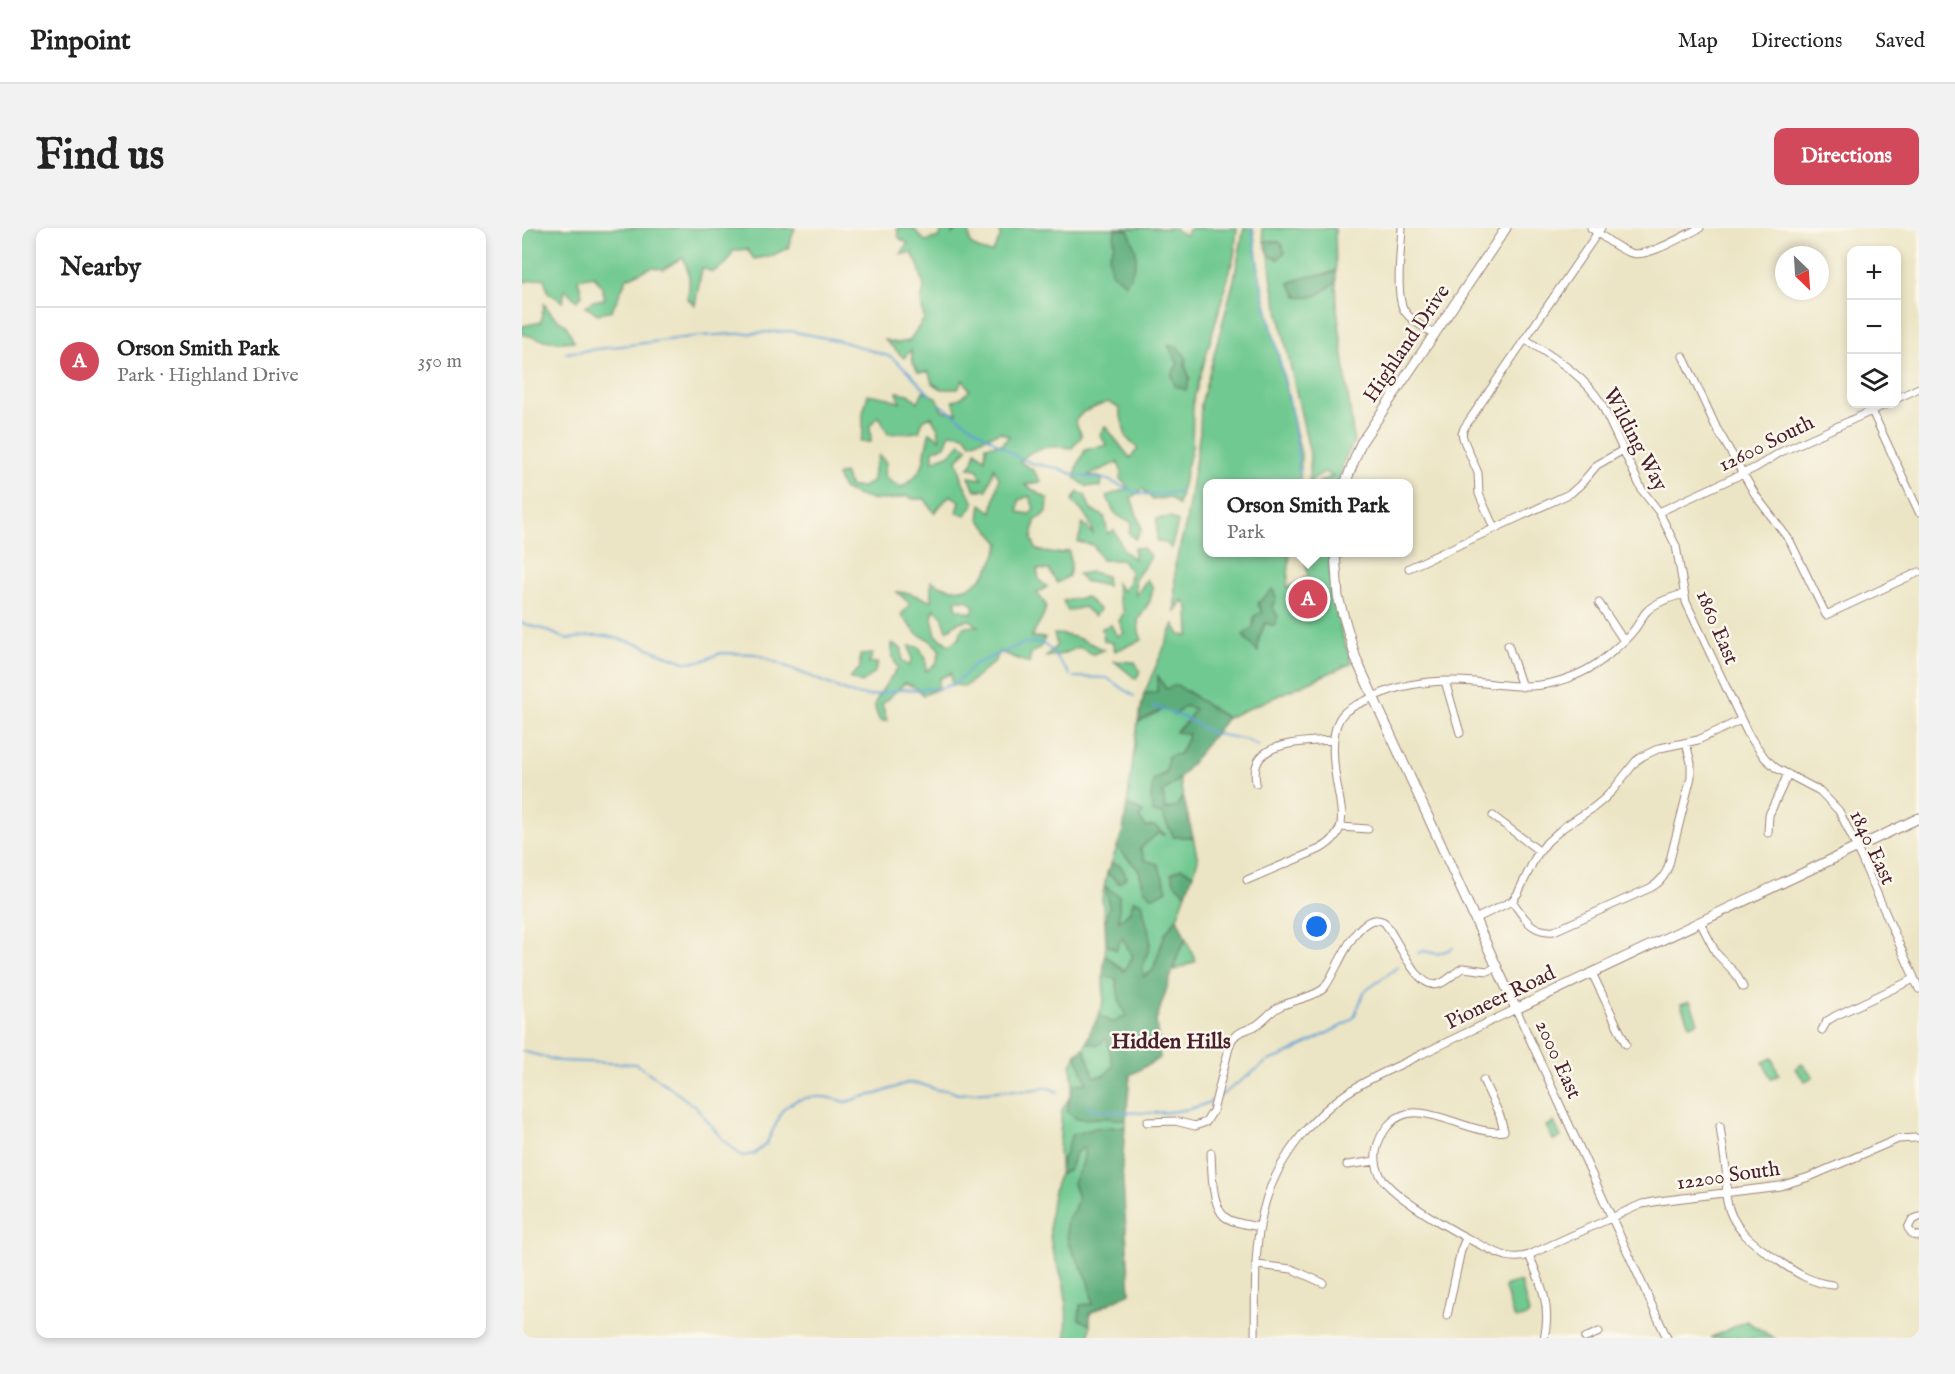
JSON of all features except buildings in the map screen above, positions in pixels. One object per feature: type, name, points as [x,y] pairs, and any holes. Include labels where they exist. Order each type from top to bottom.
[{"type":"street","points":[[1402,228],[1399,290],[1403,309],[1416,322],[1434,333]]},
{"type":"street","name":"Highland Drive","points":[[1348,479],[1361,443],[1506,228]]},
{"type":"street","points":[[1591,228],[1600,230],[1632,254],[1650,252],[1700,228]]},
{"type":"street","points":[[1494,528],[1479,494],[1478,473],[1462,434],[1600,230]]},
{"type":"street","name":"Wilding Way","points":[[1525,339],[1587,384],[1601,403],[1642,490],[1659,512]]},
{"type":"street","points":[[1683,356],[1713,421],[1764,508],[1790,541],[1826,615],[1919,572]]},
{"type":"street","points":[[1901,397],[1919,388]]},
{"type":"street","name":"12600 South","points":[[1659,512],[1743,473],[1781,452],[1878,408]]},
{"type":"street","points":[[1872,411],[1919,512]]},
{"type":"street","points":[[1409,568],[1571,493],[1597,465],[1623,450]]},
{"type":"street","name":"1860 East","points":[[1659,512],[1678,552],[1684,594],[1741,720]]},
{"type":"street","points":[[1335,557],[1338,597],[1356,659],[1374,697]]},
{"type":"street","points":[[1247,880],[1325,846],[1341,827],[1342,812],[1333,740],[1336,727],[1344,713],[1374,697],[1398,688],[1445,681],[1522,687],[1550,684],[1577,675],[1602,660],[1624,641],[1652,607],[1684,594]]},
{"type":"street","points":[[1599,603],[1624,641]]},
{"type":"street","points":[[1508,645],[1522,687]]},
{"type":"street","points":[[1445,681],[1460,733]]},
{"type":"street","name":"2000 East","points":[[1374,697],[1666,1338]]},
{"type":"street","points":[[1476,919],[1512,901],[1539,851],[1564,827],[1604,800],[1629,768],[1643,756],[1660,748],[1708,736],[1741,720]]},
{"type":"street","name":"1840 East","points":[[1741,720],[1765,758],[1788,774],[1810,784],[1830,800],[1846,823],[1919,990]]},
{"type":"street","points":[[1256,783],[1257,762],[1266,752],[1283,745],[1333,740]]},
{"type":"street","points":[[1512,901],[1530,925],[1542,931],[1554,931],[1608,908],[1659,882],[1669,864],[1691,777],[1691,762],[1686,743]]},
{"type":"street","points":[[1768,833],[1769,815],[1788,774]]},
{"type":"street","points":[[1493,816],[1539,851]]},
{"type":"street","name":"Pioneer Road","points":[[1255,1338],[1257,1265],[1263,1209],[1286,1158],[1304,1133],[1333,1103],[1364,1083],[1516,1009],[1919,818]]},
{"type":"street","points":[[1341,827],[1368,829]]},
{"type":"street","points":[[1147,1122],[1175,1121],[1199,1126],[1209,1119],[1230,1044],[1236,1033],[1254,1026],[1277,1008],[1323,990],[1359,930],[1372,919],[1384,922],[1413,968],[1429,984],[1442,983],[1463,968],[1488,971],[1497,967]]},
{"type":"street","points":[[1700,922],[1716,953],[1736,974],[1743,987]]},
{"type":"street","points":[[1592,973],[1626,1044]]},
{"type":"street","points":[[1822,1030],[1835,1016],[1914,979]]},
{"type":"street","points":[[1483,1080],[1502,1121],[1504,1131],[1488,1131],[1422,1113],[1409,1113],[1395,1119],[1384,1130],[1377,1146],[1376,1161],[1380,1175],[1392,1190],[1466,1238],[1508,1256],[1519,1258],[1529,1255],[1543,1288],[1546,1303],[1547,1318],[1544,1338]]},
{"type":"street","points":[[1720,1126],[1727,1181],[1726,1193],[1737,1226],[1752,1243],[1808,1279],[1833,1286]]},
{"type":"street","name":"12200 South","points":[[1529,1255],[1611,1217],[1651,1202],[1790,1184],[1898,1139],[1916,1138]]},
{"type":"street","points":[[1211,1153],[1215,1200],[1221,1213],[1230,1220],[1260,1227]]},
{"type":"street","points":[[1347,1165],[1376,1161]]},
{"type":"street","points":[[1919,1217],[1912,1220],[1908,1227],[1913,1235],[1919,1236]]},
{"type":"street","points":[[1447,1316],[1461,1250],[1466,1238]]},
{"type":"street","points":[[1257,1265],[1292,1269],[1323,1283]]},
{"type":"street","points":[[1585,1338],[1599,1332]]},
{"type":"green space","points":[[522,228],[795,228],[788,248],[771,256],[754,259],[747,249],[733,251],[727,263],[713,272],[702,268],[695,305],[687,298],[689,278],[683,257],[664,269],[652,267],[627,278],[612,310],[598,314],[585,307],[593,301],[605,299],[602,287],[594,276],[578,279],[582,295],[577,301],[565,289],[563,302],[548,292],[544,278],[522,282]]},
{"type":"green space","points":[[897,228],[913,228],[925,241],[939,237],[943,228],[952,228],[952,234],[959,228],[969,228],[970,243],[978,249],[992,253],[1000,238],[1000,228],[1176,228],[1177,231],[1186,235],[1190,228],[1237,228],[1234,256],[1193,402],[1192,447],[1178,505],[1170,497],[1153,500],[1143,489],[1131,498],[1142,529],[1135,539],[1129,533],[1132,522],[1115,513],[1107,496],[1129,488],[1120,479],[1121,471],[1118,462],[1089,475],[1102,478],[1101,487],[1086,486],[1075,478],[1077,467],[1085,450],[1107,445],[1100,436],[1105,426],[1130,458],[1138,449],[1126,437],[1119,408],[1108,402],[1083,412],[1075,421],[1082,436],[1072,448],[1044,448],[1031,452],[1020,462],[1033,470],[1041,482],[1025,485],[1048,499],[1047,512],[1035,521],[1032,539],[1036,549],[1052,553],[1069,551],[1071,565],[1069,576],[1057,583],[1049,570],[1037,569],[1039,580],[1047,587],[1037,593],[1046,605],[1032,637],[1045,638],[1039,649],[1031,653],[1029,663],[1000,652],[995,661],[966,686],[952,685],[951,673],[939,679],[938,689],[923,695],[917,688],[905,683],[882,704],[887,721],[880,721],[875,708],[876,701],[898,668],[892,656],[892,643],[902,649],[902,661],[909,666],[912,659],[909,646],[919,647],[926,659],[926,671],[936,664],[940,650],[930,640],[917,634],[901,615],[910,604],[897,592],[909,593],[931,601],[931,581],[945,587],[967,588],[976,583],[990,567],[1000,543],[979,519],[981,504],[992,512],[999,478],[994,468],[987,490],[975,490],[969,477],[982,479],[977,469],[968,468],[973,462],[976,451],[985,459],[986,446],[1002,444],[1009,436],[1000,432],[971,443],[965,435],[950,433],[945,446],[933,450],[933,461],[950,454],[961,443],[968,448],[957,460],[963,482],[974,503],[966,515],[957,513],[960,501],[950,495],[934,513],[925,499],[906,496],[874,499],[858,496],[843,489],[837,476],[844,473],[850,487],[863,487],[873,481],[879,455],[886,463],[884,475],[892,483],[902,487],[921,468],[930,432],[940,439],[938,428],[931,416],[923,420],[919,432],[888,434],[879,416],[870,425],[871,442],[860,442],[863,432],[863,413],[868,394],[889,398],[900,403],[897,392],[909,394],[918,402],[923,391],[936,397],[942,410],[957,413],[953,401],[970,390],[963,380],[958,389],[942,389],[932,383],[929,372],[918,372],[913,363],[911,350],[904,358],[885,340],[897,343],[909,341],[924,319],[921,301],[924,288],[919,267],[912,253],[901,254],[908,243],[899,238]],"holes":[[[1115,229],[1126,284],[1109,256],[1114,245]],[[1169,345],[1185,366],[1190,378],[1171,376],[1178,364]],[[1029,496],[1034,508],[1030,514],[1018,512],[1019,500]],[[955,600],[967,600],[974,606],[972,613],[957,609]],[[934,609],[942,616],[947,631],[958,622],[970,620],[978,626],[963,627],[959,638],[949,645],[936,635],[932,618]]]},
{"type":"green space","points":[[1244,228],[1253,228],[1260,277],[1301,454],[1300,479],[1203,479],[1203,557],[1290,557],[1287,588],[1308,577],[1305,557],[1330,557],[1335,609],[1352,663],[1227,718],[1188,691],[1166,689],[1158,677],[1157,692],[1144,694],[1174,624],[1180,635],[1189,636],[1188,607],[1182,600],[1175,612],[1175,565],[1186,523],[1200,432],[1201,404],[1234,280]],"holes":[[[1273,589],[1272,607],[1259,638],[1257,651],[1243,636],[1253,627],[1262,613],[1258,603]]]},
{"type":"green space","points":[[1262,228],[1335,228],[1336,271],[1289,283],[1321,293],[1336,282],[1337,308],[1354,441],[1343,463],[1341,479],[1326,479],[1333,476],[1324,472],[1314,479],[1309,479],[1310,454],[1272,283],[1269,255],[1278,259],[1280,242],[1264,241]]},
{"type":"green space","points":[[1115,229],[1128,230],[1135,246],[1136,263],[1126,284],[1111,272],[1109,256],[1114,245]]},
{"type":"green space","points":[[1264,241],[1280,242],[1285,252],[1278,259],[1269,255]]},
{"type":"green space","points":[[1336,271],[1336,282],[1314,296],[1298,297],[1289,283],[1309,276],[1325,275]]},
{"type":"green space","points":[[544,304],[553,316],[566,325],[574,341],[544,340],[522,334],[522,326],[541,322]]},
{"type":"green space","points":[[1168,345],[1178,348],[1186,357],[1185,366],[1190,378],[1186,390],[1175,386],[1171,375],[1178,364]]},
{"type":"green space","points":[[1078,492],[1085,495],[1091,510],[1104,516],[1108,534],[1114,530],[1124,551],[1134,559],[1134,548],[1143,548],[1151,557],[1135,579],[1136,596],[1147,579],[1153,588],[1150,601],[1138,620],[1142,640],[1115,651],[1113,643],[1104,641],[1102,628],[1111,625],[1117,636],[1124,633],[1119,621],[1124,612],[1116,583],[1123,591],[1129,583],[1130,571],[1122,560],[1102,560],[1093,545],[1078,542],[1083,523],[1093,534],[1083,512],[1072,501]]},
{"type":"green space","points":[[1171,517],[1178,522],[1171,549],[1167,543],[1157,542],[1157,519]]},
{"type":"green space","points":[[1092,572],[1106,576],[1107,586],[1084,581],[1078,574]]},
{"type":"green space","points":[[1273,589],[1276,598],[1272,607],[1278,616],[1274,626],[1265,623],[1259,638],[1258,652],[1243,635],[1253,627],[1254,616],[1262,613],[1258,603]]},
{"type":"green space","points":[[1086,597],[1100,610],[1094,616],[1084,607],[1068,611],[1063,601]]},
{"type":"green space","points":[[1054,634],[1074,637],[1104,650],[1093,654],[1079,647],[1063,654],[1046,657],[1057,645]]},
{"type":"green space","points":[[873,654],[869,663],[878,663],[874,673],[862,683],[849,678],[860,668],[860,655]]},
{"type":"green space","points":[[1114,661],[1135,662],[1140,671],[1136,679]]},
{"type":"green space","points":[[1158,676],[1166,689],[1177,685],[1227,718],[1179,779],[1163,792],[1165,809],[1176,807],[1183,796],[1193,837],[1174,837],[1161,813],[1153,813],[1151,798],[1153,780],[1166,774],[1168,756],[1180,754],[1189,734],[1176,732],[1195,709],[1185,706],[1175,715],[1164,709],[1138,722],[1144,694],[1157,692]]},
{"type":"green space","points":[[1185,706],[1195,709],[1176,731],[1189,733],[1180,754],[1171,766],[1153,780],[1161,813],[1174,837],[1193,837],[1198,860],[1193,874],[1181,868],[1175,884],[1186,893],[1177,918],[1165,934],[1153,970],[1144,977],[1143,962],[1150,944],[1143,904],[1134,900],[1130,911],[1118,922],[1119,896],[1107,888],[1109,908],[1105,922],[1102,899],[1107,873],[1119,883],[1120,865],[1111,864],[1117,847],[1139,870],[1144,889],[1145,860],[1140,848],[1158,833],[1164,835],[1146,827],[1139,818],[1143,812],[1127,805],[1138,722],[1164,709]]},
{"type":"green space","points":[[1179,779],[1183,796],[1176,807],[1165,809],[1163,792]]},
{"type":"green space","points":[[1127,805],[1143,812],[1139,818],[1146,827],[1154,826],[1166,835],[1158,833],[1140,849],[1145,860],[1158,864],[1167,890],[1153,897],[1144,889],[1139,870],[1117,847],[1123,830]]},
{"type":"green space","points":[[1111,864],[1120,865],[1127,877],[1119,883],[1107,873]]},
{"type":"green space","points":[[1181,868],[1193,874],[1186,893],[1175,884],[1171,874]]},
{"type":"green space","points":[[1106,887],[1119,896],[1119,922],[1130,911],[1134,900],[1143,904],[1150,939],[1143,962],[1144,977],[1153,970],[1165,934],[1177,918],[1186,939],[1179,951],[1156,1021],[1160,1058],[1130,1075],[1126,1120],[1077,1119],[1067,1112],[1073,1084],[1087,1083],[1076,1054],[1084,1048],[1094,1077],[1105,1075],[1113,1066],[1107,1038],[1098,1045],[1087,1042],[1099,1015],[1112,1023],[1126,1016],[1120,1003],[1116,979],[1103,976],[1105,955],[1124,971],[1133,957],[1122,937],[1116,950],[1106,944],[1105,922],[1109,908]]},
{"type":"green space","points":[[1121,936],[1133,957],[1124,971],[1105,955],[1106,944],[1116,950]]},
{"type":"green space","points":[[1186,939],[1196,961],[1173,971],[1179,951]]},
{"type":"green space","points":[[1103,976],[1116,979],[1120,1003],[1126,1016],[1112,1023],[1099,1015],[1104,999]]},
{"type":"green space","points":[[1690,1001],[1698,1022],[1689,1025],[1681,1004]]},
{"type":"green space","points":[[1107,1037],[1113,1066],[1105,1075],[1094,1077],[1084,1048],[1087,1042],[1098,1045]]},
{"type":"green space","points":[[1076,1054],[1087,1084],[1073,1084],[1071,1066]]},
{"type":"green space","points":[[1772,1058],[1779,1075],[1771,1079],[1763,1062]]},
{"type":"green space","points":[[1802,1064],[1813,1076],[1806,1082],[1795,1069]]},
{"type":"green space","points":[[1070,1096],[1067,1112],[1126,1120],[1125,1127],[1096,1128],[1069,1147],[1060,1165],[1062,1110]]},
{"type":"green space","points":[[1554,1122],[1561,1137],[1553,1140],[1546,1126]]},
{"type":"green space","points":[[1125,1127],[1122,1168],[1130,1293],[1090,1313],[1090,1325],[1079,1319],[1080,1305],[1093,1304],[1089,1281],[1068,1243],[1066,1222],[1078,1198],[1073,1183],[1083,1163],[1085,1147],[1075,1153],[1070,1169],[1059,1175],[1071,1135],[1096,1128]]},
{"type":"green space","points":[[1086,1146],[1083,1163],[1073,1183],[1078,1198],[1066,1222],[1068,1243],[1089,1281],[1093,1304],[1079,1318],[1090,1325],[1089,1338],[1066,1338],[1065,1292],[1050,1235],[1050,1215],[1059,1175],[1070,1169],[1075,1153]]},
{"type":"green space","points":[[1521,1283],[1529,1313],[1527,1316],[1516,1319],[1513,1316],[1505,1288],[1506,1285]]},
{"type":"green space","points":[[1746,1321],[1774,1338],[1710,1338]]},
{"type":"waterway","points":[[1252,228],[1265,302],[1293,423],[1299,473]]},
{"type":"waterway","points":[[566,353],[699,336],[790,331],[841,341],[891,357],[908,371],[930,395]]},
{"type":"waterway","points":[[939,404],[1019,458],[1034,464],[1058,468],[1075,475],[1108,480],[1137,493],[1151,495],[1181,492]]},
{"type":"waterway","points":[[522,623],[569,639],[607,636],[642,645],[685,662],[702,661],[721,653],[756,654],[853,694],[870,696],[904,689],[941,688],[953,684],[973,665],[1025,643],[1042,643],[1050,649],[1070,675]]},
{"type":"waterway","points":[[1074,677],[1107,678],[1134,696]]},
{"type":"waterway","points":[[1153,706],[1183,717],[1212,733],[1247,740],[1257,746]]},
{"type":"waterway","points":[[1418,953],[1424,951],[1437,954],[1453,948]]},
{"type":"waterway","points":[[1219,1097],[1268,1061],[1283,1056],[1347,1023],[1354,1017],[1364,992],[1399,966]]},
{"type":"waterway","points":[[522,1051],[559,1061],[636,1064],[697,1108],[723,1140],[742,1156],[754,1154],[766,1144],[784,1108],[797,1100],[811,1097],[825,1097],[847,1102],[907,1083],[921,1084],[958,1094],[1026,1091],[1041,1088],[1049,1088],[1058,1092]]},
{"type":"waterway","points":[[1087,1107],[1151,1113],[1185,1110],[1214,1100]]},
{"type":"place","name":"Orson Smith Park","points":[[1308,599]]},
{"type":"district","name":"Hidden Hills","points":[[1171,1040]]}]
